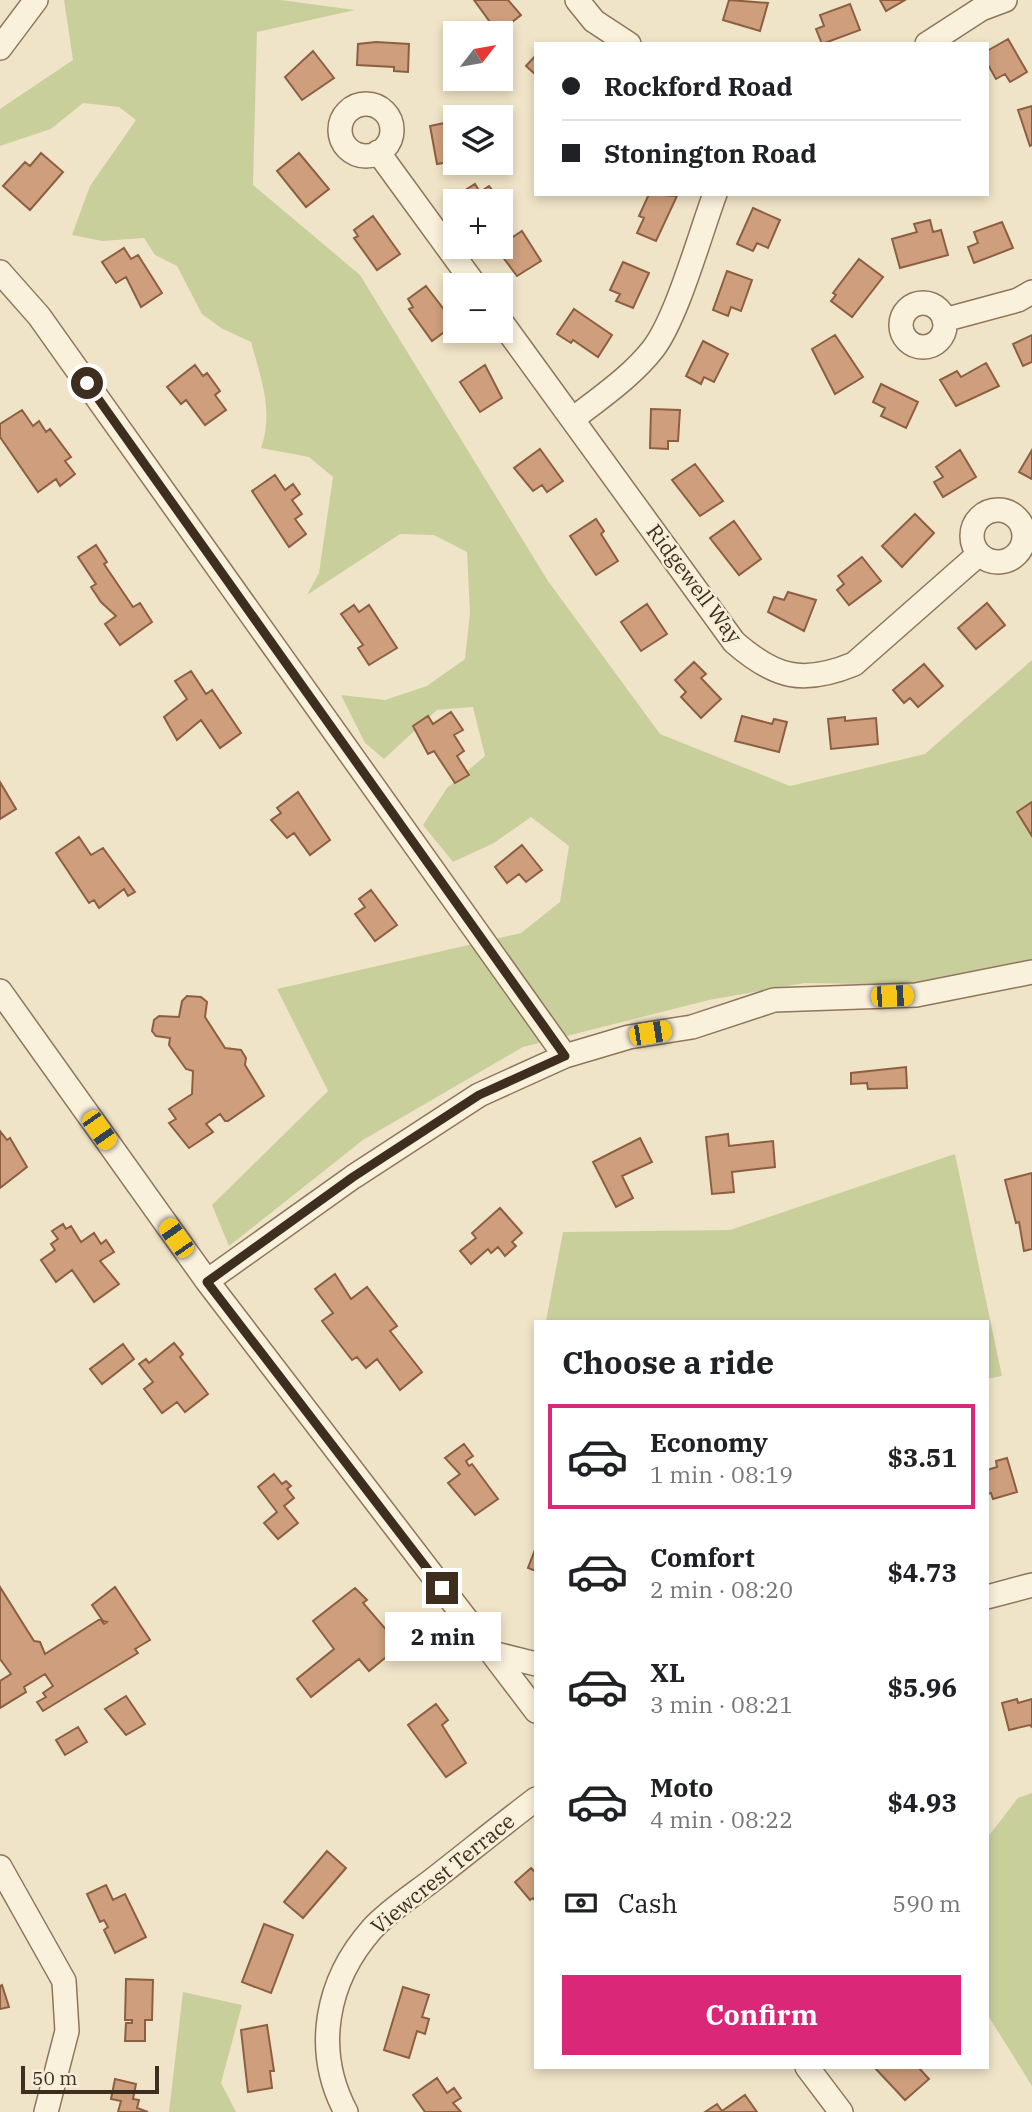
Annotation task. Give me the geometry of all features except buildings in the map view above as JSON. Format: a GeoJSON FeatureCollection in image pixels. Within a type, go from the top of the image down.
{"type":"FeatureCollection","features":[{"type":"Feature","properties":{"kind":"street"},"geometry":{"type":"LineString","coordinates":[[0,48],[36,0]]}},
{"type":"Feature","properties":{"kind":"street"},"geometry":{"type":"LineString","coordinates":[[577,0],[594,20],[626,42]]}},
{"type":"Feature","properties":{"kind":"street"},"geometry":{"type":"LineString","coordinates":[[930,42],[981,9],[1005,0]]}},
{"type":"Feature","properties":{"kind":"street"},"geometry":{"type":"LineString","coordinates":[[378,152],[466,273]]}},
{"type":"Feature","properties":{"kind":"street"},"geometry":{"type":"LineString","coordinates":[[573,419],[632,373],[656,346],[714,196]]}},
{"type":"Feature","properties":{"kind":"street"},"geometry":{"type":"LineString","coordinates":[[0,272],[39,316],[565,1056]]}},
{"type":"Feature","properties":{"kind":"street"},"geometry":{"type":"LineString","coordinates":[[944,320],[1018,300],[1032,292]]}},
{"type":"Feature","properties":{"kind":"street","name":"Ridgewell Way"},"geometry":{"type":"LineString","coordinates":[[513,338],[734,642],[760,665],[794,676],[831,673],[854,664],[979,554]]}},
{"type":"Feature","properties":{"kind":"street"},"geometry":{"type":"LineString","coordinates":[[207,1282],[353,1177],[479,1095],[565,1056],[629,1037],[692,1027],[774,1000],[916,995],[1032,972]]}},
{"type":"Feature","properties":{"kind":"street"},"geometry":{"type":"LineString","coordinates":[[0,992],[207,1282],[534,1708]]}},
{"type":"Feature","properties":{"kind":"street"},"geometry":{"type":"LineString","coordinates":[[989,1596],[1032,1585]]}},
{"type":"Feature","properties":{"kind":"street"},"geometry":{"type":"LineString","coordinates":[[492,1653],[534,1664]]}},
{"type":"Feature","properties":{"kind":"street","name":"Viewcrest Terrace"},"geometry":{"type":"LineString","coordinates":[[346,2112],[336,2093],[328,2064],[327,2015],[341,1973],[373,1928],[534,1800]]}},
{"type":"Feature","properties":{"kind":"street"},"geometry":{"type":"LineString","coordinates":[[0,1867],[59,1967],[65,1989],[67,2031],[46,2112]]}},
{"type":"Feature","properties":{"kind":"street"},"geometry":{"type":"LineString","coordinates":[[809,2069],[841,2112]]}},
{"type":"Feature","properties":{"kind":"green space"},"geometry":{"type":"Polygon","coordinates":[[[64,0],[281,0],[355,10],[257,32],[253,185],[360,275],[548,581],[660,734],[790,786],[925,754],[1032,660],[1032,959],[923,985],[805,983],[709,1000],[523,1047],[363,1140],[229,1246],[212,1205],[328,1091],[277,989],[521,933],[560,902],[569,846],[531,817],[494,843],[453,862],[423,825],[447,788],[485,756],[473,707],[437,710],[384,759],[365,743],[341,695],[385,700],[427,686],[465,659],[470,613],[467,552],[434,535],[400,534],[307,595],[319,573],[333,477],[309,457],[261,448],[266,421],[265,395],[251,342],[221,328],[202,314],[177,266],[155,255],[144,238],[102,241],[72,235],[90,186],[136,120],[119,107],[83,103],[51,129],[0,146],[0,109],[73,60],[64,0]]]}},
{"type":"Feature","properties":{"kind":"green space"},"geometry":{"type":"Polygon","coordinates":[[[955,1154],[1002,1376],[989,1379],[989,1320],[546,1320],[563,1232],[730,1230],[955,1154]]]}},
{"type":"Feature","properties":{"kind":"green space"},"geometry":{"type":"Polygon","coordinates":[[[1032,1793],[1032,2086],[989,2017],[989,1835],[1018,1798],[1032,1793]]]}},
{"type":"Feature","properties":{"kind":"green space"},"geometry":{"type":"Polygon","coordinates":[[[183,1992],[242,2005],[221,2083],[236,2112],[169,2112],[183,1992]]]}},
{"type":"Feature","properties":{"kind":"route"},"geometry":{"type":"LineString","coordinates":[[87,383],[565,1056],[479,1095],[353,1177],[207,1282],[442,1588]]}}]}
